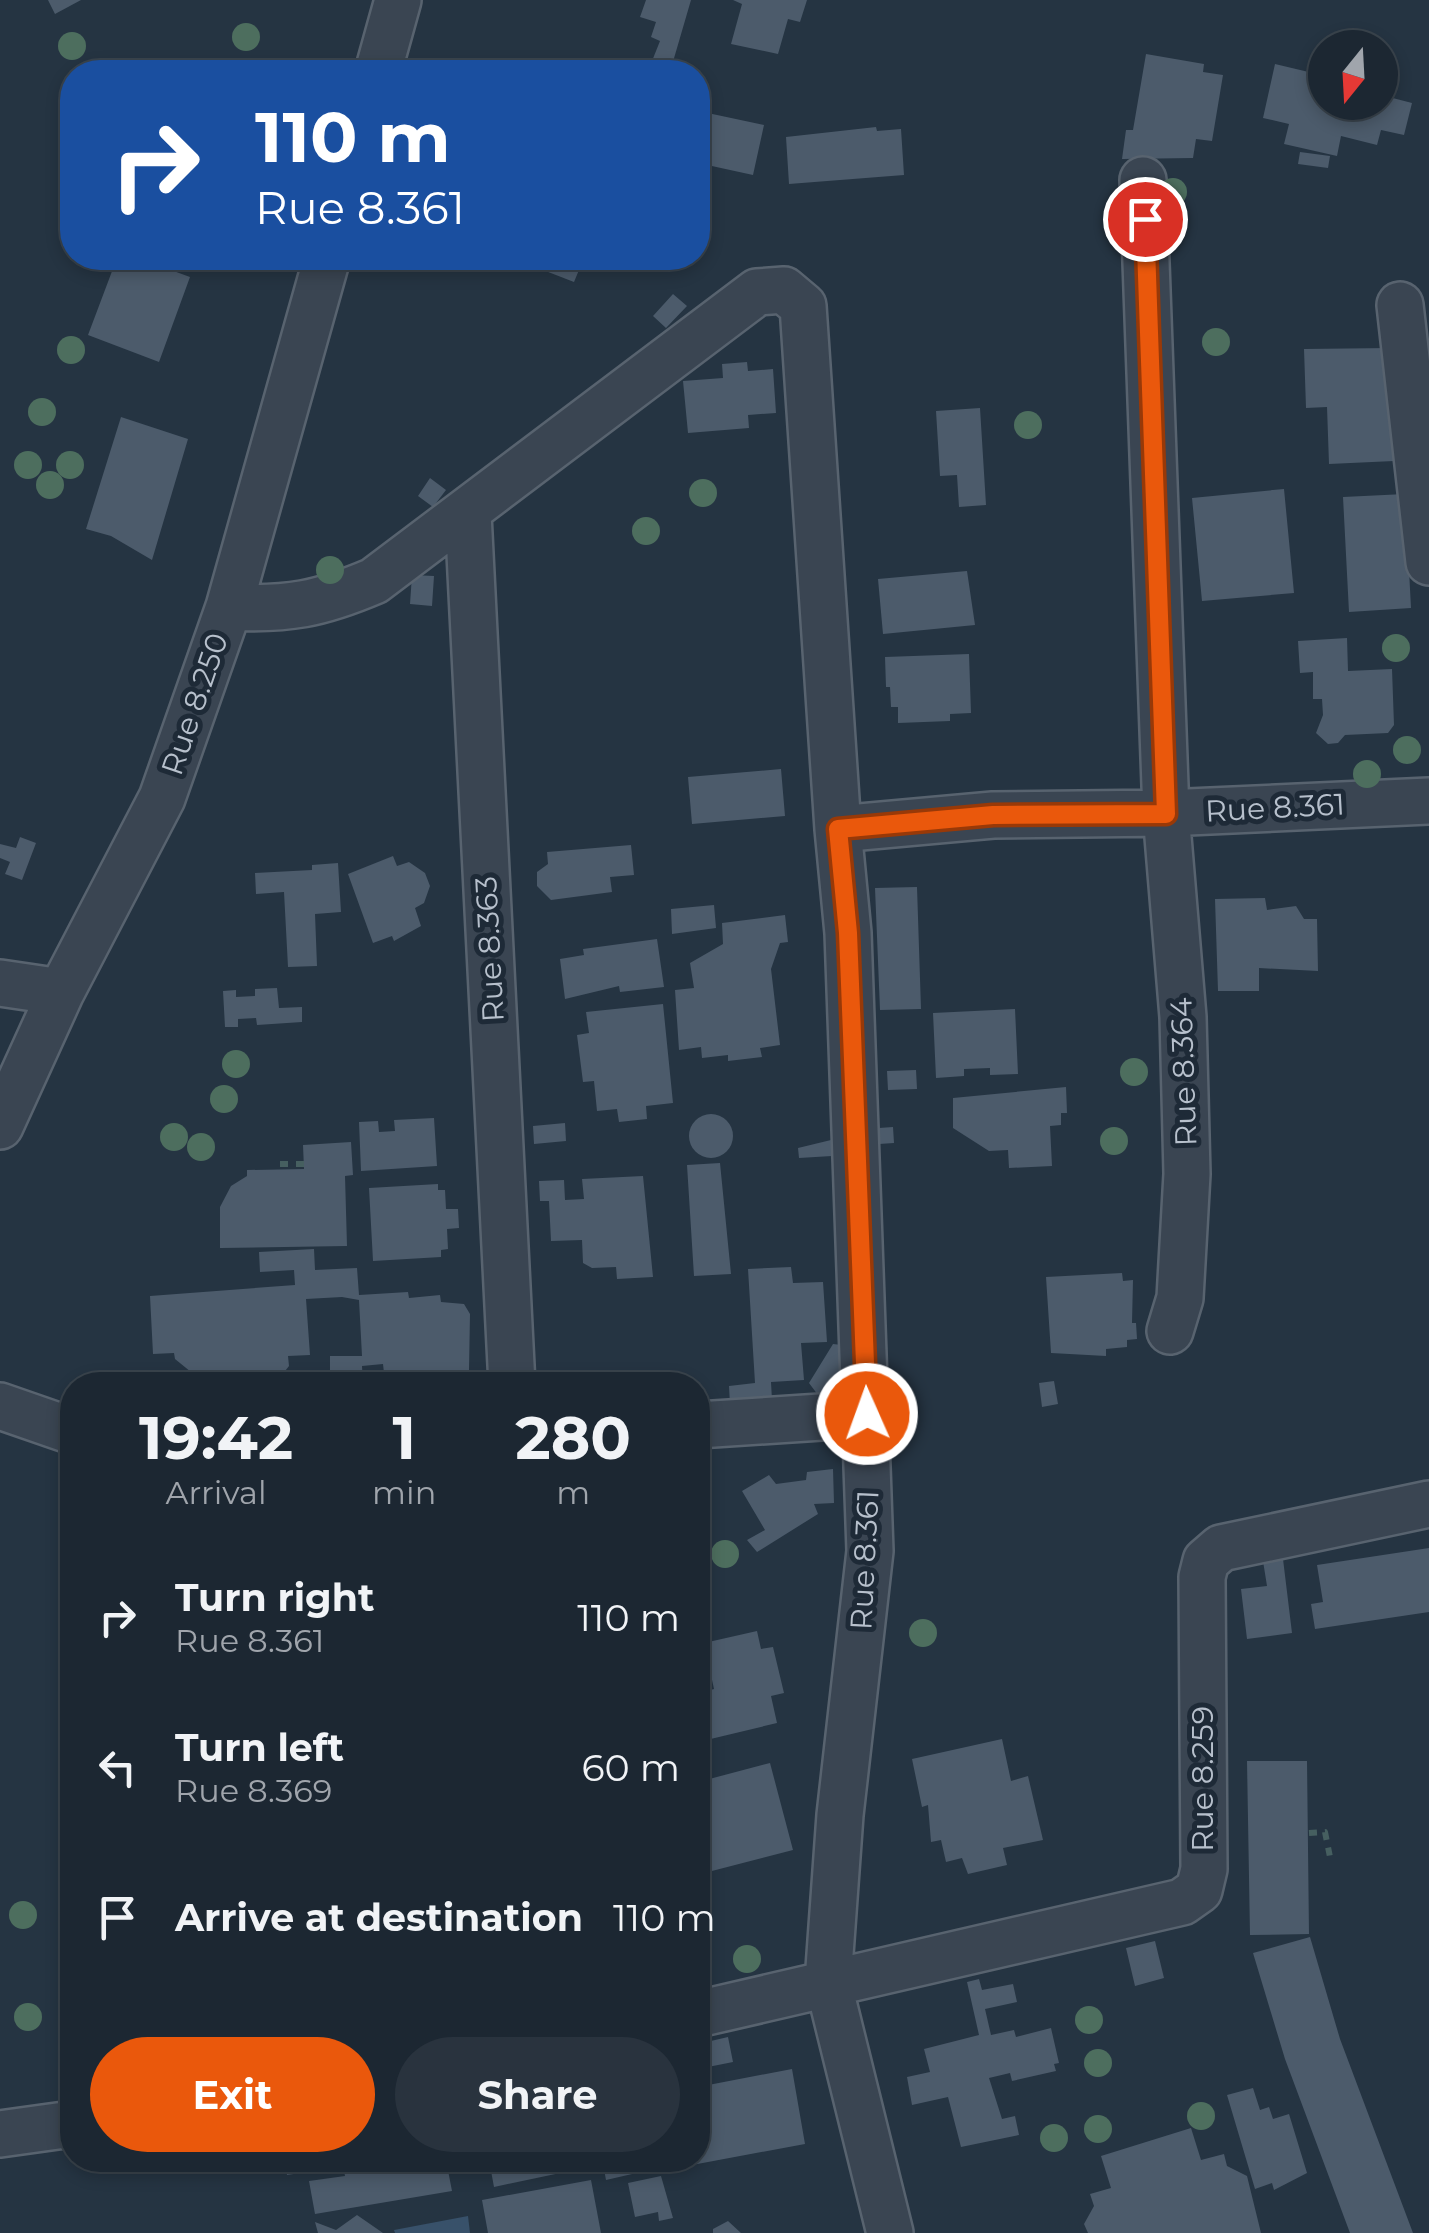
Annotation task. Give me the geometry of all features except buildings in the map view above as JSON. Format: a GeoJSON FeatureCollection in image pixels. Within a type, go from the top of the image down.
{"type":"FeatureCollection","features":[{"type":"Feature","properties":{"kind":"street"},"geometry":{"type":"LineString","coordinates":[[381,60],[398,0]]}},
{"type":"Feature","properties":{"kind":"street","name":"Rue 8.364"},"geometry":{"type":"LineString","coordinates":[[1143,180],[1166,814],[1184,1017],[1187,1174],[1180,1298],[1170,1330]]}},
{"type":"Feature","properties":{"kind":"street","name":"Rue 8.250"},"geometry":{"type":"LineString","coordinates":[[0,1126],[61,992],[162,798],[229,606],[324,270]]}},
{"type":"Feature","properties":{"kind":"street"},"geometry":{"type":"LineString","coordinates":[[229,606],[284,610],[327,601],[374,581],[468,514],[757,292],[784,290],[804,306],[838,829]]}},
{"type":"Feature","properties":{"kind":"street"},"geometry":{"type":"LineString","coordinates":[[1400,305],[1429,562]]}},
{"type":"Feature","properties":{"kind":"street","name":"Rue 8.363"},"geometry":{"type":"LineString","coordinates":[[468,514],[511,1372]]}},
{"type":"Feature","properties":{"kind":"street","name":"Rue 8.361"},"geometry":{"type":"LineString","coordinates":[[890,2233],[828,1982],[840,1815],[870,1551],[848,933],[838,829],[993,815],[1166,814],[1429,801]]}},
{"type":"Feature","properties":{"kind":"street"},"geometry":{"type":"LineString","coordinates":[[0,982],[61,992]]}},
{"type":"Feature","properties":{"kind":"street"},"geometry":{"type":"LineString","coordinates":[[0,1406],[60,1426]]}},
{"type":"Feature","properties":{"kind":"street"},"geometry":{"type":"LineString","coordinates":[[710,1423],[867,1414]]}},
{"type":"Feature","properties":{"kind":"street","name":"Rue 8.259"},"geometry":{"type":"LineString","coordinates":[[710,2011],[1182,1902],[1199,1890],[1204,1870],[1202,1577],[1206,1561],[1221,1548],[1429,1504]]}},
{"type":"Feature","properties":{"kind":"street"},"geometry":{"type":"LineString","coordinates":[[0,2134],[60,2126]]}},
{"type":"Feature","properties":{"kind":"path"},"geometry":{"type":"LineString","coordinates":[[280,1164],[304,1164]]}},
{"type":"Feature","properties":{"kind":"path"},"geometry":{"type":"LineString","coordinates":[[1309,1833],[1325,1832],[1330,1857]]}},
{"type":"Feature","properties":{"kind":"water"},"geometry":{"type":"Polygon","coordinates":[[[468,2216],[470,2233],[394,2230],[468,2216]]]}},
{"type":"Feature","properties":{"kind":"route"},"geometry":{"type":"LineString","coordinates":[[867,1414],[848,933],[838,829],[993,815],[1166,814],[1145,219]]}}]}
